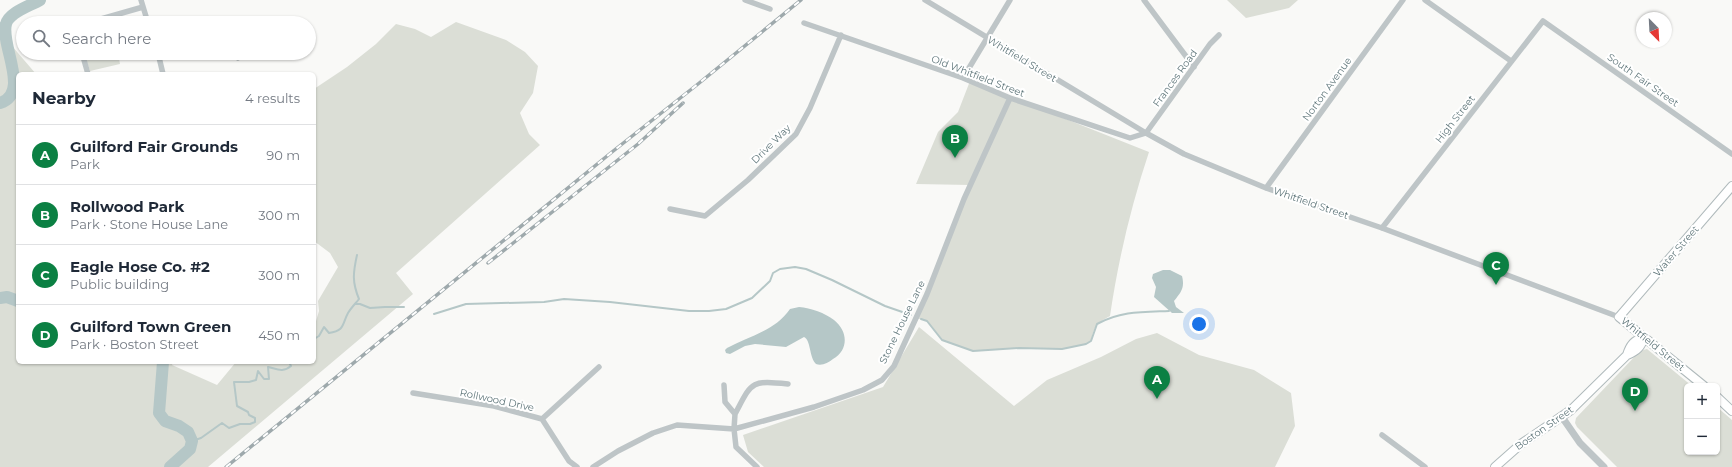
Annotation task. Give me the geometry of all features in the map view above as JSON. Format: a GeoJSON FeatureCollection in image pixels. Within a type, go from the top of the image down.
{"type":"FeatureCollection","features":[{"type":"Feature","properties":{"kind":"main road","name":"Water Street"},"geometry":{"type":"LineString","coordinates":[[1619,317],[1732,186]]}},
{"type":"Feature","properties":{"kind":"main road","name":"Whitfield Street"},"geometry":{"type":"LineString","coordinates":[[1619,317],[1700,383]]}},
{"type":"Feature","properties":{"kind":"main road","name":"Boston Street"},"geometry":{"type":"LineString","coordinates":[[1495,467],[1521,444],[1562,417],[1587,395],[1627,355],[1629,347],[1636,339],[1644,337]]}},
{"type":"Feature","properties":{"kind":"main road"},"geometry":{"type":"LineString","coordinates":[[1720,400],[1732,411]]}},
{"type":"Feature","properties":{"kind":"street"},"geometry":{"type":"LineString","coordinates":[[141,0],[146,16]]}},
{"type":"Feature","properties":{"kind":"street"},"geometry":{"type":"LineString","coordinates":[[745,0],[770,9]]}},
{"type":"Feature","properties":{"kind":"street","name":"Whitfield Street"},"geometry":{"type":"LineString","coordinates":[[925,0],[1146,133],[1184,154],[1266,188],[1382,228],[1619,317]]}},
{"type":"Feature","properties":{"kind":"street"},"geometry":{"type":"LineString","coordinates":[[964,78],[1010,0]]}},
{"type":"Feature","properties":{"kind":"street"},"geometry":{"type":"LineString","coordinates":[[1144,0],[1194,67]]}},
{"type":"Feature","properties":{"kind":"street","name":"Norton Avenue"},"geometry":{"type":"LineString","coordinates":[[1266,188],[1403,0]]}},
{"type":"Feature","properties":{"kind":"street"},"geometry":{"type":"LineString","coordinates":[[1425,0],[1511,61]]}},
{"type":"Feature","properties":{"kind":"street"},"geometry":{"type":"LineString","coordinates":[[112,16],[143,7]]}},
{"type":"Feature","properties":{"kind":"street","name":"High Street"},"geometry":{"type":"LineString","coordinates":[[1382,228],[1543,21]]}},
{"type":"Feature","properties":{"kind":"street","name":"South Fair Street"},"geometry":{"type":"LineString","coordinates":[[1543,21],[1732,154]]}},
{"type":"Feature","properties":{"kind":"street","name":"Old Whitfield Street"},"geometry":{"type":"LineString","coordinates":[[804,23],[964,78],[1010,98],[1122,137],[1130,138],[1146,133]]}},
{"type":"Feature","properties":{"kind":"street","name":"Frances Road"},"geometry":{"type":"LineString","coordinates":[[1146,133],[1210,44],[1219,35]]}},
{"type":"Feature","properties":{"kind":"street","name":"Drive Way"},"geometry":{"type":"LineString","coordinates":[[670,209],[705,216],[748,180],[789,142],[796,134],[810,108],[841,36]]}},
{"type":"Feature","properties":{"kind":"street"},"geometry":{"type":"LineString","coordinates":[[84,60],[87,72]]}},
{"type":"Feature","properties":{"kind":"street"},"geometry":{"type":"LineString","coordinates":[[160,60],[163,72]]}},
{"type":"Feature","properties":{"kind":"street","name":"Stone House Lane"},"geometry":{"type":"LineString","coordinates":[[593,467],[618,451],[653,432],[677,425],[734,429],[814,407],[863,390],[882,380],[894,366],[928,294],[964,199],[1010,98]]}},
{"type":"Feature","properties":{"kind":"street"},"geometry":{"type":"LineString","coordinates":[[542,419],[599,367]]}},
{"type":"Feature","properties":{"kind":"street"},"geometry":{"type":"LineString","coordinates":[[757,467],[736,446],[734,429],[735,414],[747,393],[757,383],[767,382],[788,384]]}},
{"type":"Feature","properties":{"kind":"street"},"geometry":{"type":"LineString","coordinates":[[724,385],[725,402],[735,414]]}},
{"type":"Feature","properties":{"kind":"street","name":"Rollwood Drive"},"geometry":{"type":"LineString","coordinates":[[413,393],[494,406],[542,419],[569,460],[577,467]]}},
{"type":"Feature","properties":{"kind":"street"},"geometry":{"type":"LineString","coordinates":[[1562,417],[1580,442],[1604,467]]}},
{"type":"Feature","properties":{"kind":"street"},"geometry":{"type":"LineString","coordinates":[[1382,435],[1425,467]]}},
{"type":"Feature","properties":{"kind":"shaded area"},"geometry":{"type":"Polygon","coordinates":[[[1227,0],[1298,0],[1289,8],[1246,18],[1227,0]]]}},
{"type":"Feature","properties":{"kind":"shaded area"},"geometry":{"type":"Polygon","coordinates":[[[456,22],[506,40],[525,52],[538,66],[533,93],[520,113],[529,134],[540,145],[396,273],[413,294],[208,467],[0,467],[0,32],[16,51],[16,60],[24,60],[34,72],[16,72],[16,364],[172,364],[217,385],[234,364],[316,364],[316,321],[319,311],[318,301],[338,267],[330,253],[316,242],[316,88],[347,67],[376,44],[396,24],[415,29],[431,37],[456,22]]]}},
{"type":"Feature","properties":{"kind":"shaded area"},"geometry":{"type":"Polygon","coordinates":[[[86,60],[119,60],[120,64],[90,71],[86,60]]]}},
{"type":"Feature","properties":{"kind":"shaded area"},"geometry":{"type":"Polygon","coordinates":[[[970,81],[1149,152],[1136,193],[1126,234],[1110,316],[1097,326],[1093,332],[1091,341],[1086,344],[1062,349],[1019,348],[973,351],[942,340],[927,321],[916,318],[970,185],[916,184],[938,132],[958,112],[970,81]]]}},
{"type":"Feature","properties":{"kind":"shaded area"},"geometry":{"type":"Polygon","coordinates":[[[1163,270],[1170,270],[1182,276],[1182,290],[1174,301],[1176,307],[1184,313],[1172,313],[1154,297],[1156,287],[1152,278],[1153,274],[1163,270]]]}},
{"type":"Feature","properties":{"kind":"shaded area"},"geometry":{"type":"Polygon","coordinates":[[[799,307],[826,315],[839,324],[842,329],[845,340],[844,346],[842,351],[829,362],[818,365],[816,364],[812,357],[808,342],[804,337],[786,347],[755,344],[745,346],[730,354],[726,353],[725,350],[727,348],[769,328],[777,323],[790,309],[799,307]]]}},
{"type":"Feature","properties":{"kind":"shaded area"},"geometry":{"type":"Polygon","coordinates":[[[919,327],[1014,406],[1047,380],[1101,357],[1136,339],[1157,333],[1199,355],[1254,370],[1291,393],[1295,426],[1275,467],[764,467],[748,452],[743,435],[883,387],[919,327]]]}},
{"type":"Feature","properties":{"kind":"shaded area"},"geometry":{"type":"Polygon","coordinates":[[[1647,349],[1688,383],[1684,383],[1684,455],[1720,455],[1720,410],[1732,420],[1732,467],[1617,467],[1577,427],[1575,423],[1576,418],[1640,351],[1647,349]]]}},
{"type":"Feature","properties":{"kind":"waterway"},"geometry":{"type":"LineString","coordinates":[[0,103],[9,98],[13,89],[14,79],[5,33],[6,24],[15,13],[40,0]]}},
{"type":"Feature","properties":{"kind":"waterway"},"geometry":{"type":"LineString","coordinates":[[316,338],[319,336],[324,327],[329,333],[338,331],[344,324],[348,313],[359,299],[355,287],[354,277],[357,255]]}},
{"type":"Feature","properties":{"kind":"waterway"},"geometry":{"type":"LineString","coordinates":[[434,314],[466,304],[544,302],[564,299],[610,302],[689,311],[726,309],[752,298],[770,281],[773,273],[780,269],[795,267],[806,269],[885,306],[911,315]]}},
{"type":"Feature","properties":{"kind":"waterway"},"geometry":{"type":"LineString","coordinates":[[0,298],[7,297],[16,300]]}},
{"type":"Feature","properties":{"kind":"waterway"},"geometry":{"type":"LineString","coordinates":[[355,304],[360,304],[370,308],[404,307]]}},
{"type":"Feature","properties":{"kind":"waterway"},"geometry":{"type":"LineString","coordinates":[[921,319],[927,321],[942,340],[973,351],[1019,348],[1062,349],[1086,344],[1091,341],[1097,324],[1106,320],[1123,314],[1169,311]]}},
{"type":"Feature","properties":{"kind":"waterway"},"geometry":{"type":"LineString","coordinates":[[163,364],[159,413],[165,421],[179,426],[188,432],[192,441],[190,449],[170,467]]}},
{"type":"Feature","properties":{"kind":"waterway"},"geometry":{"type":"LineString","coordinates":[[192,441],[201,438],[222,423],[229,428],[240,424],[250,424],[255,422],[255,418],[237,406],[234,382],[249,382],[256,380],[258,371],[264,379],[269,379],[268,367],[280,370],[288,368],[291,366],[290,364]]}},
{"type":"Feature","properties":{"kind":"railway"},"geometry":{"type":"LineString","coordinates":[[226,467],[801,0]]}},
{"type":"Feature","properties":{"kind":"railway"},"geometry":{"type":"LineString","coordinates":[[488,263],[638,144],[683,103]]}},
{"type":"Feature","properties":{"kind":"place","name":"Rollwood Park"},"geometry":{"type":"Point","coordinates":[955,158]}},
{"type":"Feature","properties":{"kind":"place","name":"Eagle Hose Co. #2"},"geometry":{"type":"Point","coordinates":[1496,285]}},
{"type":"Feature","properties":{"kind":"place","name":"Guilford Fair Grounds"},"geometry":{"type":"Point","coordinates":[1157,399]}},
{"type":"Feature","properties":{"kind":"place","name":"Guilford Town Green"},"geometry":{"type":"Point","coordinates":[1635,411]}}]}
